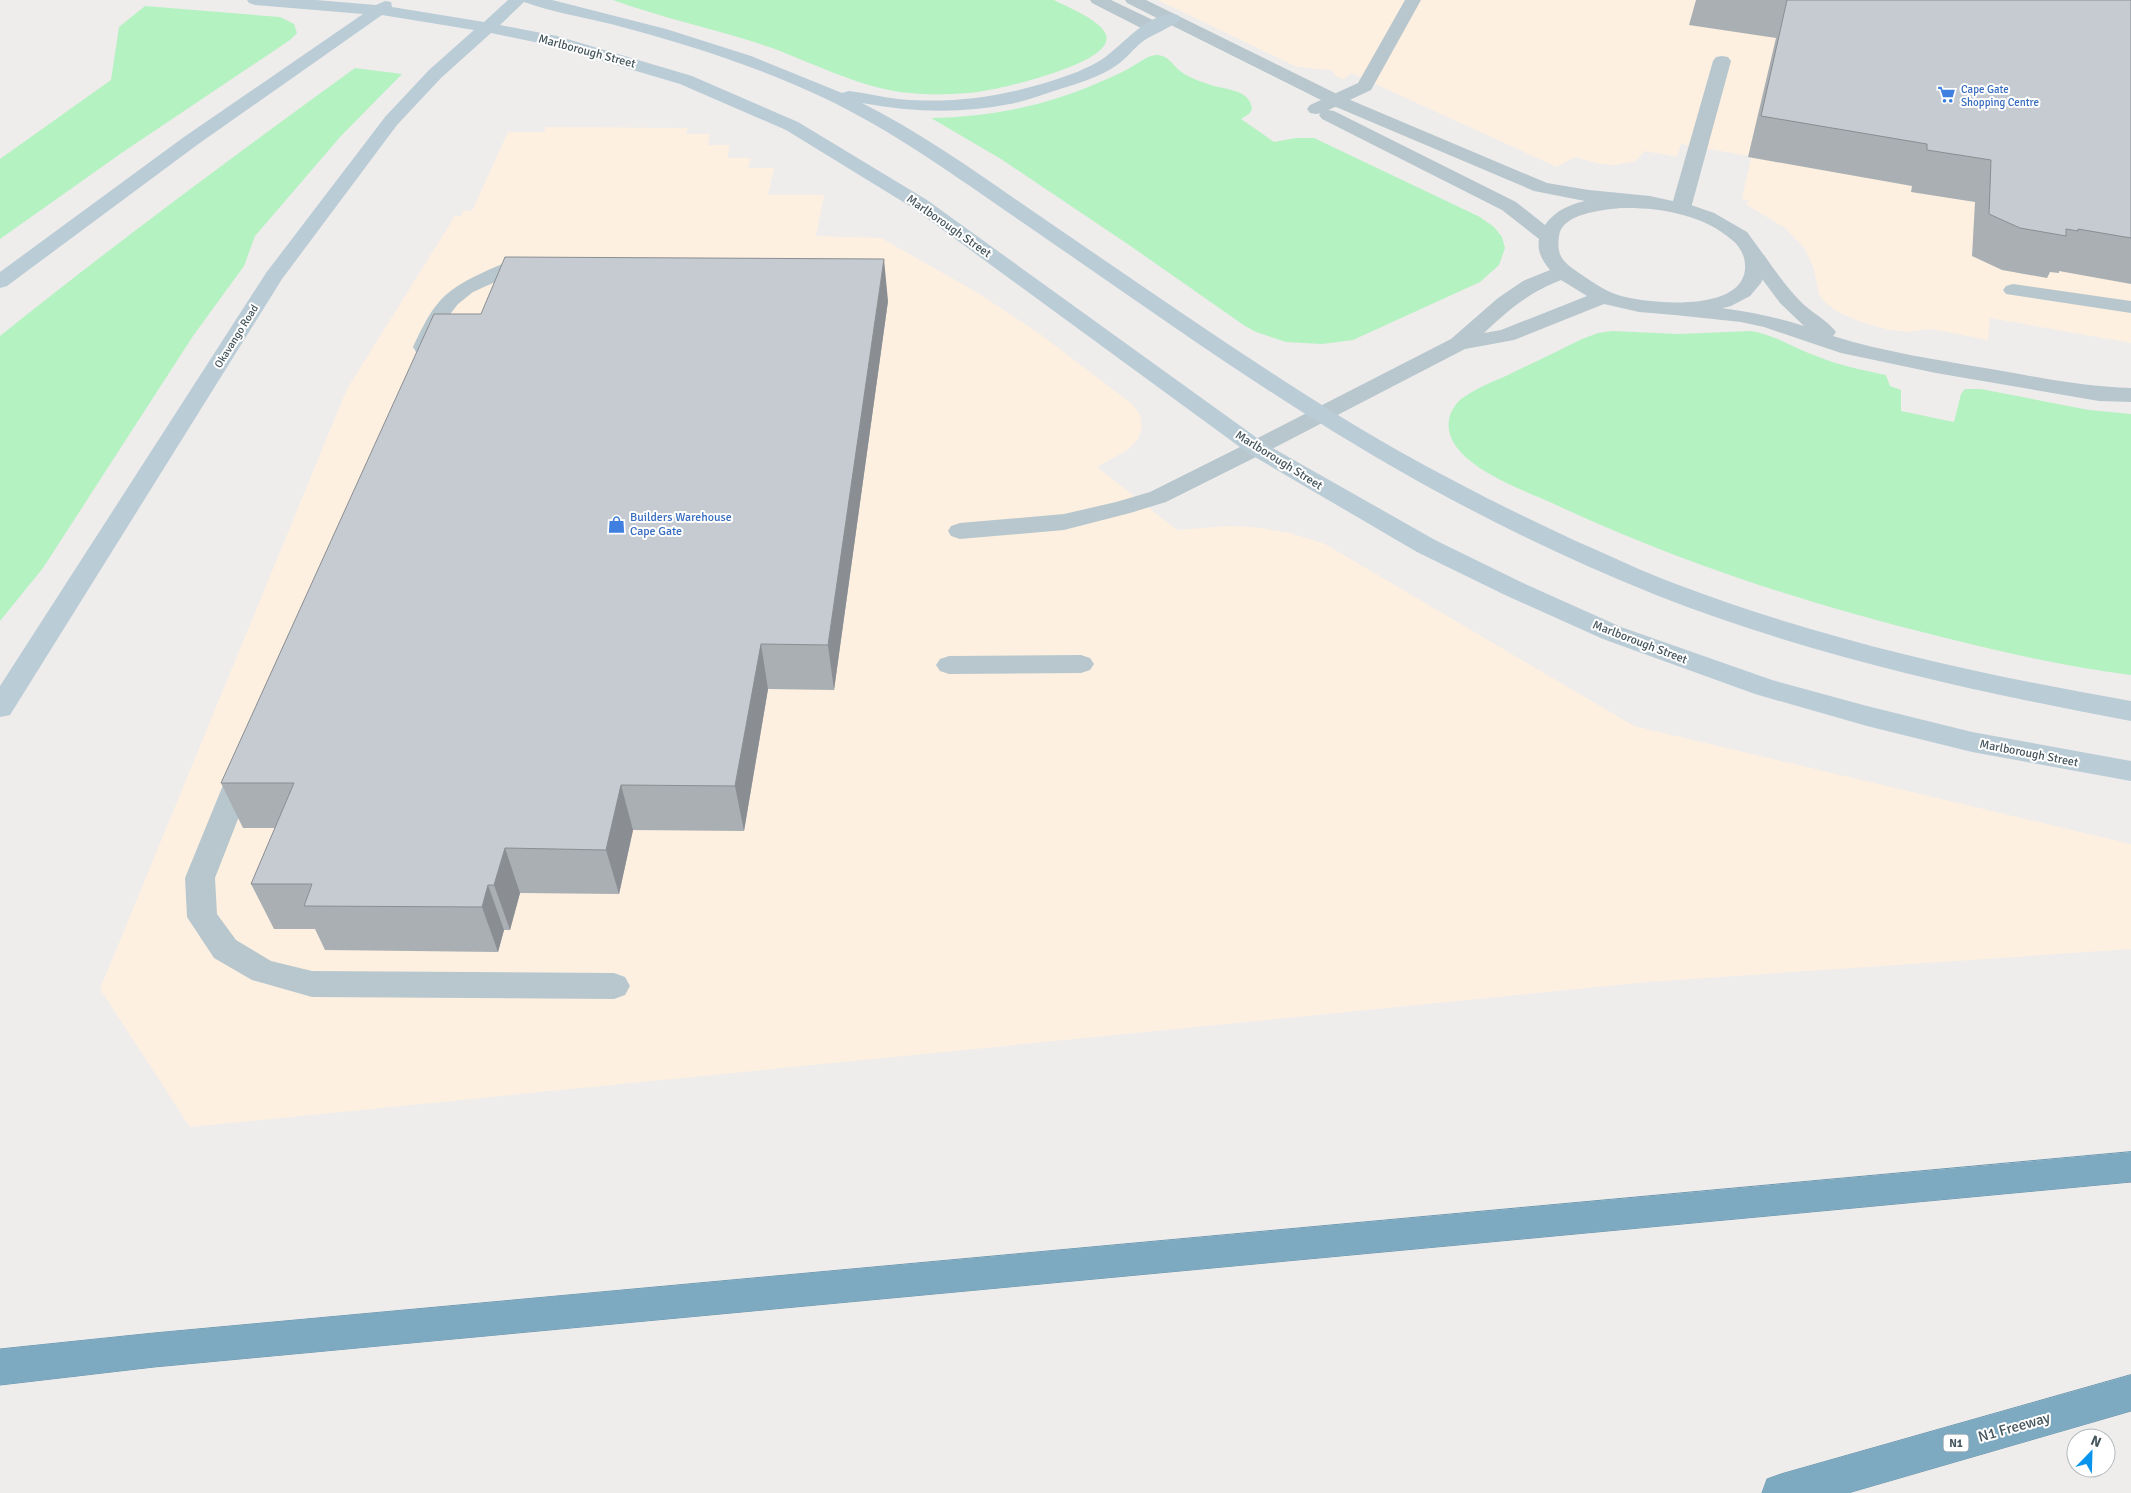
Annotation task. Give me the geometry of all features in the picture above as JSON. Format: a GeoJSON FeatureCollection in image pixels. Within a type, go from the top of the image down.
{"type":"FeatureCollection","features":[{"type":"Feature","properties":{"kind":"highway"},"geometry":{"type":"LineString","coordinates":[[0,1367],[164,1349],[2131,1167]]}},
{"type":"Feature","properties":{"kind":"highway","name":"N1 Freeway"},"geometry":{"type":"LineString","coordinates":[[1781,1493],[2131,1394]]}},
{"type":"Feature","properties":{"kind":"street","name":"Marlborough Street"},"geometry":{"type":"LineString","coordinates":[[255,0],[387,5],[551,40],[686,80],[792,126],[920,204],[1256,448],[1426,546],[1514,589],[1612,633],[1764,687],[1867,716],[1972,742],[2131,771]]}},
{"type":"Feature","properties":{"kind":"street","name":"Okavango Road"},"geometry":{"type":"LineString","coordinates":[[0,708],[273,277],[391,121],[435,74],[518,0]]}},
{"type":"Feature","properties":{"kind":"street"},"geometry":{"type":"LineString","coordinates":[[531,0],[588,13],[751,63],[821,90],[866,112],[914,141],[1229,355],[1321,414],[1419,473],[1540,534],[1664,588],[1778,628],[1907,665],[2037,695],[2131,711]]}},
{"type":"Feature","properties":{"kind":"street"},"geometry":{"type":"LineString","coordinates":[[1098,0],[1509,206],[1547,236]]}},
{"type":"Feature","properties":{"kind":"street"},"geometry":{"type":"LineString","coordinates":[[1133,0],[1335,100],[1542,187],[1567,194],[1650,202],[1708,216],[1731,229],[1747,243],[1756,259],[1794,308],[1814,325],[1849,348]]}},
{"type":"Feature","properties":{"kind":"street"},"geometry":{"type":"LineString","coordinates":[[1316,109],[1365,86],[1413,0]]}},
{"type":"Feature","properties":{"kind":"street"},"geometry":{"type":"LineString","coordinates":[[0,282],[93,211],[264,89],[387,5]]}},
{"type":"Feature","properties":{"kind":"street"},"geometry":{"type":"LineString","coordinates":[[821,90],[898,104],[929,106],[977,104],[1010,99],[1085,75],[1110,62],[1136,38],[1152,27],[1172,19]]}},
{"type":"Feature","properties":{"kind":"street"},"geometry":{"type":"LineString","coordinates":[[1681,208],[1722,61]]}},
{"type":"Feature","properties":{"kind":"street"},"geometry":{"type":"LineString","coordinates":[[1650,202],[1614,201],[1582,207],[1559,219],[1547,236],[1548,254],[1562,272],[1604,297],[1644,306],[1741,316],[1769,322],[1849,348],[1936,366],[2099,394],[2131,395]]}},
{"type":"Feature","properties":{"kind":"street"},"geometry":{"type":"LineString","coordinates":[[1675,309],[1704,306],[1730,300],[1747,288],[1756,274],[1756,259]]}},
{"type":"Feature","properties":{"kind":"street"},"geometry":{"type":"LineString","coordinates":[[413,370],[438,316],[451,300],[466,288],[514,266],[553,266]]}},
{"type":"Feature","properties":{"kind":"street"},"geometry":{"type":"LineString","coordinates":[[960,531],[1064,522],[1158,497],[1458,344],[1505,302],[1530,285],[1562,272]]}},
{"type":"Feature","properties":{"kind":"street"},"geometry":{"type":"LineString","coordinates":[[2013,290],[2131,307]]}},
{"type":"Feature","properties":{"kind":"street"},"geometry":{"type":"LineString","coordinates":[[1458,344],[1506,335],[1604,297]]}},
{"type":"Feature","properties":{"kind":"street"},"geometry":{"type":"LineString","coordinates":[[949,665],[1081,664]]}},
{"type":"Feature","properties":{"kind":"street"},"geometry":{"type":"LineString","coordinates":[[251,750],[200,878],[202,917],[225,949],[263,971],[312,984],[614,986]]}},
{"type":"Feature","properties":{"kind":"shaded area"},"geometry":{"type":"Polygon","coordinates":[[[1158,0],[2131,0],[2131,343],[1990,318],[1988,340],[1931,329],[1907,332],[1890,330],[1861,322],[1836,311],[1826,303],[1819,295],[1814,269],[1805,249],[1785,228],[1747,205],[1749,200],[1742,199],[1751,158],[1749,156],[1681,144],[1677,157],[1645,151],[1635,161],[1615,165],[1601,164],[1575,157],[1557,167],[1351,73],[1344,79],[1337,77],[1331,70],[1297,67],[1158,0]]]}},
{"type":"Feature","properties":{"kind":"shaded area"},"geometry":{"type":"Polygon","coordinates":[[[546,127],[688,128],[686,134],[710,134],[708,145],[730,145],[727,158],[751,158],[748,168],[774,168],[768,195],[824,195],[816,236],[881,238],[978,293],[1040,334],[1132,404],[1140,415],[1142,427],[1138,439],[1129,449],[1097,467],[1177,530],[1228,526],[1253,527],[1290,533],[1325,544],[1634,726],[2131,844],[2131,949],[1648,982],[190,1127],[100,989],[347,389],[455,216],[461,216],[463,211],[472,211],[508,132],[544,132],[546,127]]]}},
{"type":"Feature","properties":{"kind":"green space"},"geometry":{"type":"Polygon","coordinates":[[[613,0],[1054,0],[1091,19],[1103,29],[1106,35],[1104,46],[1092,56],[1073,66],[1024,82],[968,93],[917,94],[883,89],[835,73],[772,48],[613,0]]]}},
{"type":"Feature","properties":{"kind":"green space"},"geometry":{"type":"Polygon","coordinates":[[[145,6],[280,17],[294,24],[297,33],[290,40],[123,152],[0,239],[0,159],[111,80],[119,27],[145,6]]]}},
{"type":"Feature","properties":{"kind":"green space"},"geometry":{"type":"Polygon","coordinates":[[[1155,55],[1166,58],[1186,75],[1214,86],[1241,93],[1250,102],[1252,109],[1249,114],[1241,119],[1274,142],[1296,138],[1314,138],[1480,217],[1494,227],[1502,237],[1505,248],[1499,265],[1480,282],[1353,340],[1322,344],[1286,342],[1256,332],[1245,326],[1001,159],[931,118],[975,115],[1038,104],[1100,82],[1155,55]]]}},
{"type":"Feature","properties":{"kind":"green space"},"geometry":{"type":"Polygon","coordinates":[[[355,68],[402,74],[341,136],[255,236],[244,266],[193,336],[43,568],[0,621],[0,336],[176,200],[355,68]]]}},
{"type":"Feature","properties":{"kind":"green space"},"geometry":{"type":"Polygon","coordinates":[[[1612,331],[1679,334],[1751,331],[1760,333],[1827,360],[1852,368],[1886,375],[1890,386],[1901,390],[1901,411],[1954,422],[1961,394],[1965,389],[1981,389],[2089,410],[2131,414],[2131,675],[2055,663],[1882,622],[1738,578],[1644,543],[1504,482],[1470,461],[1458,449],[1450,435],[1449,420],[1450,414],[1460,400],[1483,386],[1582,339],[1598,333],[1612,331]]]}},
{"type":"Feature","properties":{"kind":"building","name":"Cape Gate Shopping Centre"},"geometry":{"type":"Polygon","coordinates":[[[1787,0],[2131,0],[2131,238],[2078,229],[2078,231],[2066,229],[2066,236],[2020,228],[1989,214],[1991,160],[1927,150],[1927,144],[1761,116],[1787,0]]]}},
{"type":"Feature","properties":{"kind":"building","name":"Builders Warehouse Cape Gate"},"geometry":{"type":"Polygon","coordinates":[[[505,257],[884,259],[828,645],[761,644],[735,786],[621,785],[606,850],[505,848],[494,885],[488,885],[482,907],[304,906],[312,884],[251,884],[294,783],[221,783],[434,314],[481,314],[505,257]]]}},
{"type":"Feature","properties":{"kind":"place","name":"Cape Gate Shopping Centre"},"geometry":{"type":"Point","coordinates":[1947,95]}},
{"type":"Feature","properties":{"kind":"place","name":"Builders Warehouse Cape Gate"},"geometry":{"type":"Point","coordinates":[616,524]}}]}
